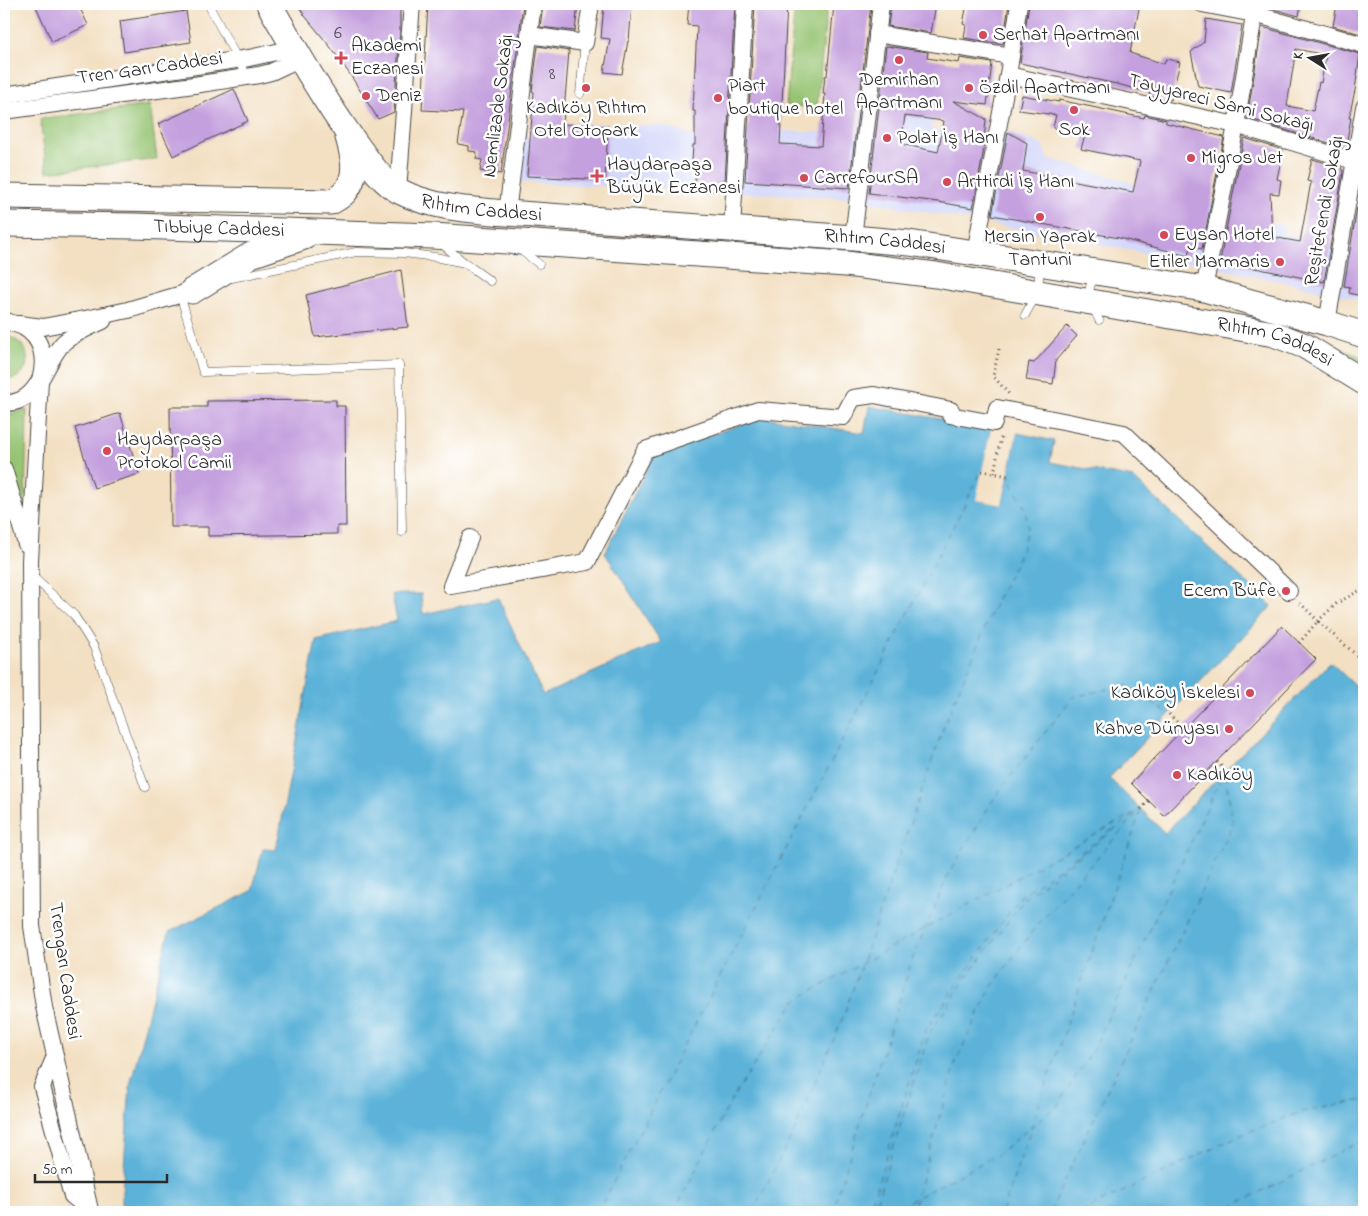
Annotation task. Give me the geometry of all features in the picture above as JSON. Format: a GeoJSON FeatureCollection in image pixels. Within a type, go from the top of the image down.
{"type":"FeatureCollection","features":[{"type":"Feature","properties":{"kind":"main road"},"geometry":{"type":"LineString","coordinates":[[4,196],[332,202],[345,193],[353,178],[354,159],[346,131],[298,54],[270,4]]}},
{"type":"Feature","properties":{"kind":"main road","name":"Rıhtım Caddesi"},"geometry":{"type":"LineString","coordinates":[[346,131],[385,181],[398,190],[424,202],[507,214],[909,243],[1204,289],[1364,335]]}},
{"type":"Feature","properties":{"kind":"main road","name":"Tıbbiye Caddesi"},"geometry":{"type":"LineString","coordinates":[[4,224],[134,226],[433,236]]}},
{"type":"Feature","properties":{"kind":"main road"},"geometry":{"type":"LineString","coordinates":[[186,293],[251,255],[318,232]]}},
{"type":"Feature","properties":{"kind":"main road","name":"Rıhtım Caddesi"},"geometry":{"type":"LineString","coordinates":[[433,236],[846,264],[936,275],[1037,292],[1095,310],[1274,334],[1305,346],[1364,382]]}},
{"type":"Feature","properties":{"kind":"street"},"geometry":{"type":"LineString","coordinates":[[398,190],[412,4]]}},
{"type":"Feature","properties":{"kind":"street","name":"Nemlizade Sokağı"},"geometry":{"type":"LineString","coordinates":[[507,214],[533,4]]}},
{"type":"Feature","properties":{"kind":"street"},"geometry":{"type":"LineString","coordinates":[[529,35],[585,43],[591,4]]}},
{"type":"Feature","properties":{"kind":"street"},"geometry":{"type":"LineString","coordinates":[[732,229],[745,4]]}},
{"type":"Feature","properties":{"kind":"street"},"geometry":{"type":"LineString","coordinates":[[853,238],[880,4]]}},
{"type":"Feature","properties":{"kind":"street"},"geometry":{"type":"LineString","coordinates":[[975,253],[1008,75],[1018,4]]}},
{"type":"Feature","properties":{"kind":"street"},"geometry":{"type":"LineString","coordinates":[[1202,4],[1255,9],[1364,45]]}},
{"type":"Feature","properties":{"kind":"street"},"geometry":{"type":"LineString","coordinates":[[1204,289],[1236,125],[1255,9]]}},
{"type":"Feature","properties":{"kind":"street"},"geometry":{"type":"LineString","coordinates":[[877,34],[1011,56]]}},
{"type":"Feature","properties":{"kind":"street"},"geometry":{"type":"LineString","coordinates":[[4,95],[238,60],[281,51],[298,54]]}},
{"type":"Feature","properties":{"kind":"street","name":"Tren Garı Caddesi"},"geometry":{"type":"LineString","coordinates":[[4,111],[247,77],[271,72],[288,64],[298,54]]}},
{"type":"Feature","properties":{"kind":"street","name":"Tayyareci Sami Sokağı"},"geometry":{"type":"LineString","coordinates":[[1008,75],[1236,125],[1360,162]]}},
{"type":"Feature","properties":{"kind":"street","name":"Reşitefendi Sokağı"},"geometry":{"type":"LineString","coordinates":[[1327,323],[1360,162],[1364,107]]}},
{"type":"Feature","properties":{"kind":"street"},"geometry":{"type":"LineString","coordinates":[[6,322],[43,327],[128,310],[186,293]]}},
{"type":"Feature","properties":{"kind":"street"},"geometry":{"type":"LineString","coordinates":[[4,403],[9,404],[22,399],[33,391],[63,343],[89,327],[128,310]]}},
{"type":"Feature","properties":{"kind":"street"},"geometry":{"type":"LineString","coordinates":[[6,322],[23,327],[32,335],[40,345],[43,356],[44,368],[40,380],[30,567]]}},
{"type":"Feature","properties":{"kind":"street"},"geometry":{"type":"LineString","coordinates":[[470,538],[451,586],[587,562],[646,450],[758,410],[843,417],[853,398],[874,395],[951,410],[950,415],[994,423],[996,408],[1124,433],[1289,591]]}},
{"type":"Feature","properties":{"kind":"street"},"geometry":{"type":"LineString","coordinates":[[4,470],[22,526],[30,567]]}},
{"type":"Feature","properties":{"kind":"street","name":"Trengarı Caddesi"},"geometry":{"type":"LineString","coordinates":[[30,567],[32,926],[44,1007],[90,1211]]}},
{"type":"Feature","properties":{"kind":"lane"},"geometry":{"type":"LineString","coordinates":[[208,4],[247,77]]}},
{"type":"Feature","properties":{"kind":"lane"},"geometry":{"type":"LineString","coordinates":[[580,94],[585,43]]}},
{"type":"Feature","properties":{"kind":"lane"},"geometry":{"type":"LineString","coordinates":[[433,236],[490,281]]}},
{"type":"Feature","properties":{"kind":"lane"},"geometry":{"type":"LineString","coordinates":[[507,241],[539,264]]}},
{"type":"Feature","properties":{"kind":"lane"},"geometry":{"type":"LineString","coordinates":[[402,532],[399,365],[203,372],[186,293],[240,276],[356,252],[404,253],[465,263]]}},
{"type":"Feature","properties":{"kind":"lane"},"geometry":{"type":"LineString","coordinates":[[1025,315],[1037,292],[1040,276],[1037,263]]}},
{"type":"Feature","properties":{"kind":"lane"},"geometry":{"type":"LineString","coordinates":[[1095,310],[1089,292],[1090,282],[1099,273]]}},
{"type":"Feature","properties":{"kind":"lane"},"geometry":{"type":"LineString","coordinates":[[30,567],[74,614],[94,647],[145,787]]}},
{"type":"Feature","properties":{"kind":"path"},"geometry":{"type":"LineString","coordinates":[[982,471],[1008,476]]}},
{"type":"Feature","properties":{"kind":"path"},"geometry":{"type":"LineString","coordinates":[[1299,643],[1337,603],[1364,588]]}},
{"type":"Feature","properties":{"kind":"path"},"geometry":{"type":"LineString","coordinates":[[1289,591],[1318,621],[1364,662]]}},
{"type":"Feature","properties":{"kind":"path"},"geometry":{"type":"LineString","coordinates":[[1169,714],[1184,728]]}},
{"type":"Feature","properties":{"kind":"path"},"geometry":{"type":"LineString","coordinates":[[1217,762],[1225,770]]}},
{"type":"Feature","properties":{"kind":"path"},"geometry":{"type":"LineString","coordinates":[[1141,809],[1149,801]]}},
{"type":"Feature","properties":{"kind":"shaded area"},"geometry":{"type":"Polygon","coordinates":[[[863,90],[936,100],[932,129],[988,140],[994,126],[1043,145],[1047,158],[1127,181],[1134,185],[1219,205],[1217,213],[1285,226],[1283,234],[1348,247],[1364,253],[1364,301],[1289,283],[1093,243],[850,198],[519,182],[524,134],[530,138],[562,141],[564,123],[664,126],[698,137],[746,129],[858,134],[863,90]]]}},
{"type":"Feature","properties":{"kind":"green space"},"geometry":{"type":"Polygon","coordinates":[[[795,4],[827,4],[817,108],[786,105],[795,4]]]}},
{"type":"Feature","properties":{"kind":"green space"},"geometry":{"type":"Polygon","coordinates":[[[150,105],[157,159],[47,172],[40,119],[150,105]]]}},
{"type":"Feature","properties":{"kind":"green space"},"geometry":{"type":"Polygon","coordinates":[[[9,337],[18,341],[24,347],[27,354],[27,362],[25,369],[20,375],[13,379],[4,380],[4,338],[9,337]]]}},
{"type":"Feature","properties":{"kind":"green space"},"geometry":{"type":"Polygon","coordinates":[[[1338,348],[1364,358],[1364,370],[1336,353],[1338,348]]]}},
{"type":"Feature","properties":{"kind":"green space"},"geometry":{"type":"Polygon","coordinates":[[[27,410],[25,508],[4,446],[4,415],[27,410]]]}},
{"type":"Feature","properties":{"kind":"water"},"geometry":{"type":"Polygon","coordinates":[[[869,406],[991,428],[977,500],[1002,505],[1017,433],[1054,441],[1050,462],[1133,478],[1272,606],[1109,778],[1165,833],[1330,662],[1364,694],[1364,1212],[122,1212],[130,1086],[169,932],[252,891],[263,849],[276,850],[316,640],[397,621],[392,594],[421,594],[423,614],[498,598],[543,695],[661,642],[605,553],[654,455],[762,417],[864,433],[869,406]]]}},
{"type":"Feature","properties":{"kind":"pier"},"geometry":{"type":"Polygon","coordinates":[[[991,428],[993,428],[979,498],[1000,502],[1014,432],[1017,433],[1002,505],[976,500],[991,428]]]}},
{"type":"Feature","properties":{"kind":"building"},"geometry":{"type":"Polygon","coordinates":[[[35,4],[78,4],[88,25],[52,42],[35,4]]]}},
{"type":"Feature","properties":{"kind":"building"},"geometry":{"type":"Polygon","coordinates":[[[297,4],[400,4],[394,112],[378,119],[332,49],[297,4]]]}},
{"type":"Feature","properties":{"kind":"building"},"geometry":{"type":"Polygon","coordinates":[[[428,4],[523,4],[501,174],[480,171],[482,160],[476,159],[477,152],[469,151],[469,146],[458,144],[463,112],[422,110],[428,4]]]}},
{"type":"Feature","properties":{"kind":"building"},"geometry":{"type":"Polygon","coordinates":[[[543,4],[578,4],[575,31],[540,27],[543,4]]]}},
{"type":"Feature","properties":{"kind":"building"},"geometry":{"type":"Polygon","coordinates":[[[604,4],[632,4],[629,41],[622,74],[604,72],[610,39],[601,38],[604,4]]]}},
{"type":"Feature","properties":{"kind":"building"},"geometry":{"type":"Polygon","coordinates":[[[689,4],[735,4],[725,180],[721,180],[720,191],[696,191],[694,162],[692,162],[693,145],[695,145],[695,111],[693,111],[697,26],[687,25],[689,4]]]}},
{"type":"Feature","properties":{"kind":"building"},"geometry":{"type":"Polygon","coordinates":[[[755,4],[787,4],[780,144],[821,146],[825,94],[823,94],[825,76],[827,76],[834,4],[871,4],[849,188],[745,181],[755,4]]]}},
{"type":"Feature","properties":{"kind":"building"},"geometry":{"type":"Polygon","coordinates":[[[891,4],[936,4],[931,33],[888,26],[891,4]]]}},
{"type":"Feature","properties":{"kind":"building"},"geometry":{"type":"Polygon","coordinates":[[[967,4],[1009,4],[1003,44],[964,38],[966,25],[963,24],[967,4]]]}},
{"type":"Feature","properties":{"kind":"building"},"geometry":{"type":"Polygon","coordinates":[[[1029,4],[1140,4],[1130,53],[1164,64],[1166,59],[1180,62],[1171,100],[1149,96],[1150,93],[1121,85],[1020,63],[1029,4]]]}},
{"type":"Feature","properties":{"kind":"building"},"geometry":{"type":"Polygon","coordinates":[[[1266,4],[1301,4],[1299,16],[1266,7],[1266,4]]]}},
{"type":"Feature","properties":{"kind":"building"},"geometry":{"type":"Polygon","coordinates":[[[1337,4],[1364,4],[1364,35],[1333,26],[1337,4]]]}},
{"type":"Feature","properties":{"kind":"building"},"geometry":{"type":"Polygon","coordinates":[[[186,11],[191,42],[124,52],[120,21],[186,11]]]}},
{"type":"Feature","properties":{"kind":"building"},"geometry":{"type":"Polygon","coordinates":[[[1206,19],[1242,25],[1231,93],[1198,86],[1191,52],[1204,42],[1206,19]]]}},
{"type":"Feature","properties":{"kind":"building"},"geometry":{"type":"Polygon","coordinates":[[[1262,27],[1360,54],[1346,145],[1331,142],[1332,144],[1247,118],[1262,27]],[[1296,49],[1287,106],[1313,111],[1326,55],[1296,49]]]}},
{"type":"Feature","properties":{"kind":"building"},"geometry":{"type":"Polygon","coordinates":[[[538,46],[569,51],[563,124],[608,126],[605,180],[527,176],[534,92],[532,91],[538,46]]]}},
{"type":"Feature","properties":{"kind":"building"},"geometry":{"type":"Polygon","coordinates":[[[886,46],[928,52],[927,58],[959,63],[960,58],[992,63],[987,105],[953,101],[986,119],[983,154],[973,208],[869,193],[886,46]],[[905,116],[901,144],[938,152],[944,121],[905,116]]]}},
{"type":"Feature","properties":{"kind":"building"},"geometry":{"type":"Polygon","coordinates":[[[234,89],[248,121],[173,156],[158,124],[234,89]]]}},
{"type":"Feature","properties":{"kind":"building"},"geometry":{"type":"Polygon","coordinates":[[[1022,95],[1059,102],[1059,100],[1144,118],[1145,115],[1166,120],[1166,123],[1224,137],[1202,249],[1190,247],[1188,256],[1119,238],[992,215],[1008,132],[1027,143],[1023,171],[1133,192],[1140,161],[1081,149],[1085,135],[1053,128],[1056,115],[1019,110],[1022,95]]]}},
{"type":"Feature","properties":{"kind":"building"},"geometry":{"type":"Polygon","coordinates":[[[1244,138],[1283,150],[1277,179],[1281,180],[1279,194],[1270,193],[1272,237],[1300,242],[1311,182],[1307,181],[1312,159],[1341,167],[1343,172],[1324,282],[1220,261],[1244,138]]]}},
{"type":"Feature","properties":{"kind":"building"},"geometry":{"type":"Polygon","coordinates":[[[1357,208],[1364,226],[1364,297],[1349,293],[1350,287],[1344,286],[1357,208]]]}},
{"type":"Feature","properties":{"kind":"building"},"geometry":{"type":"Polygon","coordinates":[[[401,270],[408,327],[315,337],[306,295],[401,270]]]}},
{"type":"Feature","properties":{"kind":"building"},"geometry":{"type":"Polygon","coordinates":[[[1067,326],[1077,336],[1056,360],[1053,384],[1026,380],[1029,362],[1034,363],[1067,326]]]}},
{"type":"Feature","properties":{"kind":"building"},"geometry":{"type":"Polygon","coordinates":[[[336,400],[336,406],[345,406],[346,526],[337,526],[337,534],[208,536],[208,527],[171,527],[170,407],[207,407],[207,401],[336,400]]]}},
{"type":"Feature","properties":{"kind":"building","name":"Haydarpaşa Protokol Camii"},"geometry":{"type":"Polygon","coordinates":[[[120,413],[139,474],[94,488],[75,428],[120,413]]]}},
{"type":"Feature","properties":{"kind":"building","name":"Kadıköy İskelesi"},"geometry":{"type":"Polygon","coordinates":[[[1282,626],[1316,659],[1164,816],[1131,783],[1282,626]]]}},
{"type":"Feature","properties":{"kind":"ferry route"},"geometry":{"type":"LineString","coordinates":[[598,1212],[982,471]]}},
{"type":"Feature","properties":{"kind":"ferry route"},"geometry":{"type":"LineString","coordinates":[[753,1212],[794,1131],[844,1015],[945,723],[997,599],[1021,552],[1028,527],[1025,508],[1008,476]]}},
{"type":"Feature","properties":{"kind":"ferry route"},"geometry":{"type":"LineString","coordinates":[[832,1212],[911,963],[948,875],[996,795],[1073,697],[1126,685],[1169,714]]}},
{"type":"Feature","properties":{"kind":"ferry route"},"geometry":{"type":"LineString","coordinates":[[889,1212],[997,1155],[1057,1106],[1094,1048],[1225,770]]}},
{"type":"Feature","properties":{"kind":"ferry route"},"geometry":{"type":"LineString","coordinates":[[1050,1212],[1233,824],[1225,772]]}},
{"type":"Feature","properties":{"kind":"ferry route"},"geometry":{"type":"LineString","coordinates":[[873,1212],[929,1034],[964,981],[1025,898],[1141,809],[1039,922],[990,989],[956,1061],[912,1212]]}},
{"type":"Feature","properties":{"kind":"ferry route"},"geometry":{"type":"LineString","coordinates":[[1002,1212],[1141,810]]}},
{"type":"Feature","properties":{"kind":"ferry route"},"geometry":{"type":"LineString","coordinates":[[674,1212],[732,1099],[796,1000],[1136,812]]}},
{"type":"Feature","properties":{"kind":"ferry route"},"geometry":{"type":"LineString","coordinates":[[869,1212],[925,1032],[1021,896],[1116,827]]}},
{"type":"Feature","properties":{"kind":"ferry route"},"geometry":{"type":"LineString","coordinates":[[1081,1212],[1236,1137],[1301,1112],[1364,1100]]}},
{"type":"Feature","properties":{"kind":"ferry route"},"geometry":{"type":"LineString","coordinates":[[1220,1212],[1364,1140]]}},
{"type":"Feature","properties":{"kind":"place","name":"Serhat Apartmanı"},"geometry":{"type":"Point","coordinates":[983,35]}},
{"type":"Feature","properties":{"kind":"place","name":"Akademi Eczanesi"},"geometry":{"type":"Point","coordinates":[341,58]}},
{"type":"Feature","properties":{"kind":"place","name":"Demirhan Apartmanı"},"geometry":{"type":"Point","coordinates":[899,60]}},
{"type":"Feature","properties":{"kind":"place","name":"Kadıköy Rıhtım Otel Otopark"},"geometry":{"type":"Point","coordinates":[586,88]}},
{"type":"Feature","properties":{"kind":"place","name":"Özdil Apartmanı"},"geometry":{"type":"Point","coordinates":[969,88]}},
{"type":"Feature","properties":{"kind":"place","name":"Deniz"},"geometry":{"type":"Point","coordinates":[366,96]}},
{"type":"Feature","properties":{"kind":"place","name":"Piart boutique hotel"},"geometry":{"type":"Point","coordinates":[718,98]}},
{"type":"Feature","properties":{"kind":"place","name":"Sok"},"geometry":{"type":"Point","coordinates":[1074,110]}},
{"type":"Feature","properties":{"kind":"place","name":"Polat İş Hanı"},"geometry":{"type":"Point","coordinates":[887,138]}},
{"type":"Feature","properties":{"kind":"place","name":"Migros Jet"},"geometry":{"type":"Point","coordinates":[1191,158]}},
{"type":"Feature","properties":{"kind":"place","name":"Haydarpaşa Büyük Eczanesi"},"geometry":{"type":"Point","coordinates":[597,176]}},
{"type":"Feature","properties":{"kind":"place","name":"CarrefourSA"},"geometry":{"type":"Point","coordinates":[804,178]}},
{"type":"Feature","properties":{"kind":"place","name":"Arttirdi İş Hanı"},"geometry":{"type":"Point","coordinates":[947,182]}},
{"type":"Feature","properties":{"kind":"place","name":"Mersin Yaprak Tantuni"},"geometry":{"type":"Point","coordinates":[1040,217]}},
{"type":"Feature","properties":{"kind":"place","name":"Eysan Hotel"},"geometry":{"type":"Point","coordinates":[1164,235]}},
{"type":"Feature","properties":{"kind":"place","name":"Etiler Marmaris"},"geometry":{"type":"Point","coordinates":[1280,262]}},
{"type":"Feature","properties":{"kind":"place","name":"Haydarpaşa Protokol Camii"},"geometry":{"type":"Point","coordinates":[107,451]}},
{"type":"Feature","properties":{"kind":"place","name":"Ecem Büfe"},"geometry":{"type":"Point","coordinates":[1286,591]}},
{"type":"Feature","properties":{"kind":"place","name":"Kadıköy İskelesi"},"geometry":{"type":"Point","coordinates":[1250,693]}},
{"type":"Feature","properties":{"kind":"place","name":"Kahve Dünyası"},"geometry":{"type":"Point","coordinates":[1229,729]}},
{"type":"Feature","properties":{"kind":"place","name":"Kadıköy"},"geometry":{"type":"Point","coordinates":[1177,775]}}]}
